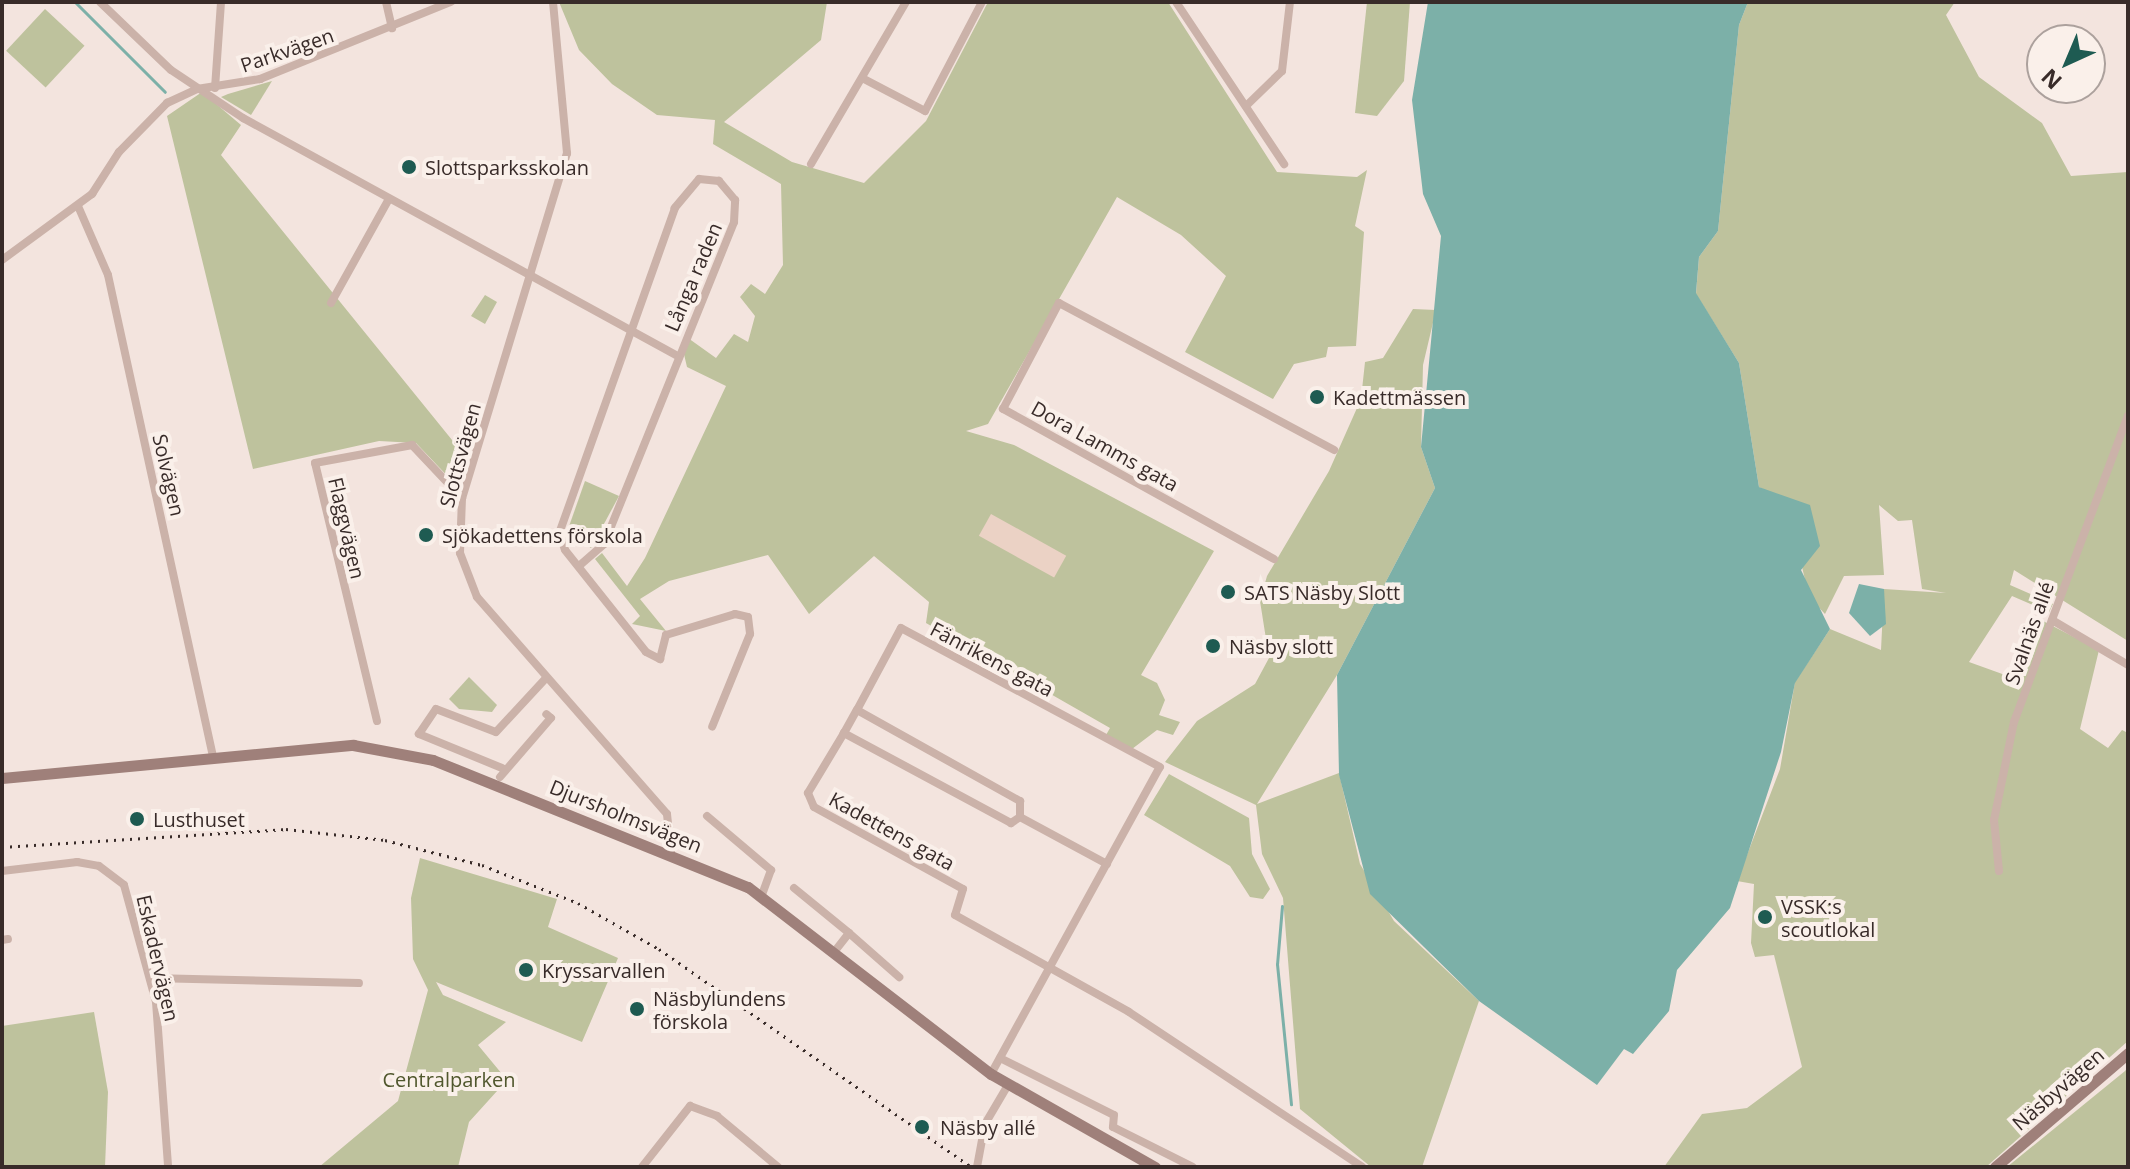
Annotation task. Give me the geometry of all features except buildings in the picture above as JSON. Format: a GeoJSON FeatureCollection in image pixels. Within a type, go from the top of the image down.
{"type":"FeatureCollection","features":[{"type":"Feature","properties":{"kind":"street"},"geometry":{"type":"LineString","coordinates":[[100,2],[197,89],[389,199],[676,355]]}},
{"type":"Feature","properties":{"kind":"street"},"geometry":{"type":"LineString","coordinates":[[215,88],[221,2]]}},
{"type":"Feature","properties":{"kind":"street"},"geometry":{"type":"LineString","coordinates":[[386,2],[392,28]]}},
{"type":"Feature","properties":{"kind":"street","name":"Parkvägen"},"geometry":{"type":"LineString","coordinates":[[2,260],[78,206],[150,117],[197,89],[260,79],[451,2]]}},
{"type":"Feature","properties":{"kind":"street","name":"Slottsvägen"},"geometry":{"type":"LineString","coordinates":[[553,2],[567,153],[532,278],[462,498],[460,553],[470,583],[545,679],[667,814],[671,853]]}},
{"type":"Feature","properties":{"kind":"street"},"geometry":{"type":"LineString","coordinates":[[811,164],[864,79],[906,2]]}},
{"type":"Feature","properties":{"kind":"street"},"geometry":{"type":"LineString","coordinates":[[864,79],[929,109],[982,2]]}},
{"type":"Feature","properties":{"kind":"street"},"geometry":{"type":"LineString","coordinates":[[1176,2],[1284,164]]}},
{"type":"Feature","properties":{"kind":"street"},"geometry":{"type":"LineString","coordinates":[[1246,106],[1282,71],[1290,2]]}},
{"type":"Feature","properties":{"kind":"street","name":"Långa raden"},"geometry":{"type":"LineString","coordinates":[[579,566],[604,544],[681,367],[676,355],[734,222],[735,200],[719,181],[699,179],[675,208],[561,524],[561,541],[579,566],[646,652],[660,659],[666,635],[735,614],[748,617],[750,634],[712,727]]}},
{"type":"Feature","properties":{"kind":"street"},"geometry":{"type":"LineString","coordinates":[[331,303],[389,199]]}},
{"type":"Feature","properties":{"kind":"street","name":"Solvägen"},"geometry":{"type":"LineString","coordinates":[[78,206],[108,275],[213,756]]}},
{"type":"Feature","properties":{"kind":"street","name":"Dora Lamms gata"},"geometry":{"type":"LineString","coordinates":[[1274,559],[1003,409],[1059,303],[1334,450]]}},
{"type":"Feature","properties":{"kind":"street","name":"Svalnäs allé"},"geometry":{"type":"LineString","coordinates":[[1999,871],[2001,774],[2052,620],[2128,415]]}},
{"type":"Feature","properties":{"kind":"street","name":"Flaggvägen"},"geometry":{"type":"LineString","coordinates":[[377,721],[315,463],[412,445],[462,498]]}},
{"type":"Feature","properties":{"kind":"street"},"geometry":{"type":"LineString","coordinates":[[2052,620],[2128,665]]}},
{"type":"Feature","properties":{"kind":"street","name":"Fänrikens gata"},"geometry":{"type":"LineString","coordinates":[[857,710],[901,628],[1160,767],[1107,864]]}},
{"type":"Feature","properties":{"kind":"street"},"geometry":{"type":"LineString","coordinates":[[545,679],[496,732],[436,709],[419,734],[501,772],[551,718],[546,714]]}},
{"type":"Feature","properties":{"kind":"street"},"geometry":{"type":"LineString","coordinates":[[857,710],[1020,801],[1020,817],[1011,823],[844,733],[857,710]]}},
{"type":"Feature","properties":{"kind":"street","name":"Kadettens gata"},"geometry":{"type":"LineString","coordinates":[[844,733],[808,793],[814,807],[963,889],[955,915],[1051,966]]}},
{"type":"Feature","properties":{"kind":"street","name":"Djursholmsvägen"},"geometry":{"type":"LineString","coordinates":[[2,778],[353,745],[405,752],[671,853],[762,895],[991,1074],[1155,1167]]}},
{"type":"Feature","properties":{"kind":"street"},"geometry":{"type":"LineString","coordinates":[[707,816],[771,870],[762,895]]}},
{"type":"Feature","properties":{"kind":"street"},"geometry":{"type":"LineString","coordinates":[[991,1074],[1107,864],[1020,817]]}},
{"type":"Feature","properties":{"kind":"street","name":"Eskadervägen"},"geometry":{"type":"LineString","coordinates":[[2,871],[77,862],[113,875],[124,885],[151,978],[168,1097],[168,1167]]}},
{"type":"Feature","properties":{"kind":"street"},"geometry":{"type":"LineString","coordinates":[[794,888],[899,977]]}},
{"type":"Feature","properties":{"kind":"street"},"geometry":{"type":"LineString","coordinates":[[835,951],[849,933]]}},
{"type":"Feature","properties":{"kind":"street"},"geometry":{"type":"LineString","coordinates":[[1051,966],[1216,1076],[1329,1139],[1362,1167]]}},
{"type":"Feature","properties":{"kind":"street"},"geometry":{"type":"LineString","coordinates":[[151,978],[359,983]]}},
{"type":"Feature","properties":{"kind":"street","name":"Näsbyvägen"},"geometry":{"type":"LineString","coordinates":[[1998,1165],[2128,1053]]}},
{"type":"Feature","properties":{"kind":"street"},"geometry":{"type":"LineString","coordinates":[[1000,1058],[1114,1115],[1113,1127],[1193,1167]]}},
{"type":"Feature","properties":{"kind":"street"},"geometry":{"type":"LineString","coordinates":[[977,1167],[985,1124],[1008,1085]]}},
{"type":"Feature","properties":{"kind":"street"},"geometry":{"type":"LineString","coordinates":[[642,1167],[690,1106],[717,1116],[778,1167]]}},
{"type":"Feature","properties":{"kind":"green space"},"geometry":{"type":"Polygon","coordinates":[[[559,2],[827,2],[821,40],[724,122],[792,162],[864,183],[926,121],[988,2],[1168,2],[1277,172],[1357,177],[1367,170],[1355,226],[1364,232],[1356,346],[1328,347],[1326,357],[1294,364],[1273,399],[1185,352],[1226,276],[1181,235],[1117,197],[988,424],[966,431],[1014,445],[1214,551],[1141,675],[1157,683],[1165,700],[1159,715],[1180,722],[1173,735],[1157,730],[1132,749],[1106,735],[1110,728],[926,623],[929,602],[874,556],[809,614],[768,555],[669,581],[640,599],[666,631],[632,624],[640,616],[595,559],[602,553],[627,586],[645,558],[726,386],[687,367],[683,350],[688,338],[716,358],[734,334],[748,342],[755,316],[740,297],[751,284],[765,294],[783,265],[781,184],[713,144],[715,120],[657,115],[612,84],[579,50],[559,2]]]}},
{"type":"Feature","properties":{"kind":"green space"},"geometry":{"type":"Polygon","coordinates":[[[1367,2],[1410,2],[1404,81],[1377,116],[1355,113],[1367,2]]]}},
{"type":"Feature","properties":{"kind":"green space"},"geometry":{"type":"Polygon","coordinates":[[[1748,2],[1955,2],[1946,15],[1979,77],[2042,123],[2071,176],[2128,172],[2128,641],[2014,570],[2010,585],[2053,604],[2049,612],[2012,596],[1969,662],[2019,680],[2043,621],[2099,650],[2080,729],[2108,748],[2122,730],[2128,733],[2128,1041],[1986,1167],[1664,1167],[1702,1114],[1747,1108],[1802,1067],[1774,955],[1755,957],[1751,943],[1754,884],[1737,881],[1780,769],[1795,682],[1830,629],[1881,650],[1884,589],[1946,593],[1922,589],[1912,520],[1898,521],[1879,505],[1884,575],[1844,576],[1825,614],[1809,597],[1787,502],[1759,487],[1739,363],[1696,294],[1699,257],[1718,231],[1739,25],[1748,2]]]}},
{"type":"Feature","properties":{"kind":"green space"},"geometry":{"type":"Polygon","coordinates":[[[45,9],[84,46],[46,88],[6,51],[45,9]]]}},
{"type":"Feature","properties":{"kind":"green space"},"geometry":{"type":"Polygon","coordinates":[[[272,81],[251,115],[221,97],[228,94],[272,81]]]}},
{"type":"Feature","properties":{"kind":"green space"},"geometry":{"type":"Polygon","coordinates":[[[202,92],[241,125],[221,155],[465,456],[455,484],[416,443],[379,441],[253,469],[167,116],[202,92]]]}},
{"type":"Feature","properties":{"kind":"green space"},"geometry":{"type":"Polygon","coordinates":[[[485,295],[497,302],[485,324],[471,316],[485,295]]]}},
{"type":"Feature","properties":{"kind":"green space"},"geometry":{"type":"Polygon","coordinates":[[[1413,309],[1436,310],[1423,365],[1421,447],[1435,488],[1337,675],[1257,804],[1339,773],[1360,864],[1394,921],[1479,1001],[1422,1167],[1371,1167],[1300,1109],[1283,898],[1262,854],[1256,805],[1165,762],[1197,721],[1255,684],[1269,658],[1260,601],[1267,576],[1329,471],[1361,399],[1365,362],[1383,358],[1413,309]]]}},
{"type":"Feature","properties":{"kind":"green space"},"geometry":{"type":"Polygon","coordinates":[[[585,481],[619,496],[591,548],[567,532],[585,481]]]}},
{"type":"Feature","properties":{"kind":"green space"},"geometry":{"type":"Polygon","coordinates":[[[469,677],[497,705],[492,712],[459,709],[449,699],[469,677]]]}},
{"type":"Feature","properties":{"kind":"green space"},"geometry":{"type":"Polygon","coordinates":[[[1169,774],[1249,818],[1252,854],[1270,889],[1263,899],[1250,897],[1230,866],[1144,815],[1169,774]]]}},
{"type":"Feature","properties":{"kind":"green space","name":"Centralparken"},"geometry":{"type":"Polygon","coordinates":[[[420,858],[557,899],[548,927],[618,958],[582,1042],[436,982],[443,995],[506,1022],[478,1045],[507,1080],[469,1122],[458,1167],[319,1167],[398,1101],[428,990],[413,959],[411,898],[420,858]]]}},
{"type":"Feature","properties":{"kind":"green space"},"geometry":{"type":"Polygon","coordinates":[[[94,1012],[108,1092],[105,1167],[2,1167],[2,1026],[94,1012]]]}},
{"type":"Feature","properties":{"kind":"green space"},"geometry":{"type":"Polygon","coordinates":[[[2128,1067],[2128,1167],[2007,1167],[2125,1071],[2128,1067]]]}},
{"type":"Feature","properties":{"kind":"shaded area"},"geometry":{"type":"Polygon","coordinates":[[[991,514],[1066,556],[1054,578],[979,536],[991,514]]]}},
{"type":"Feature","properties":{"kind":"water"},"geometry":{"type":"Polygon","coordinates":[[[1428,2],[1748,2],[1739,25],[1718,231],[1699,257],[1696,293],[1739,363],[1759,487],[1810,505],[1820,546],[1801,570],[1830,629],[1795,683],[1781,752],[1730,908],[1677,970],[1669,1011],[1633,1054],[1624,1049],[1597,1085],[1479,1001],[1370,894],[1339,775],[1337,675],[1435,488],[1421,447],[1441,236],[1423,194],[1412,100],[1428,2]]]}},
{"type":"Feature","properties":{"kind":"water"},"geometry":{"type":"Polygon","coordinates":[[[1859,584],[1884,589],[1886,624],[1870,636],[1849,613],[1859,584]]]}},
{"type":"Feature","properties":{"kind":"waterway"},"geometry":{"type":"LineString","coordinates":[[75,2],[165,92]]}},
{"type":"Feature","properties":{"kind":"waterway"},"geometry":{"type":"LineString","coordinates":[[1282,906],[1277,964],[1291,1104]]}},
{"type":"Feature","properties":{"kind":"railway"},"geometry":{"type":"LineString","coordinates":[[2,847],[286,829],[385,840],[482,865],[578,903],[659,949],[971,1167]]}},
{"type":"Feature","properties":{"kind":"place","name":"Slottsparksskolan"},"geometry":{"type":"Point","coordinates":[409,167]}},
{"type":"Feature","properties":{"kind":"place","name":"Kadettmässen"},"geometry":{"type":"Point","coordinates":[1317,397]}},
{"type":"Feature","properties":{"kind":"place","name":"Sjökadettens förskola"},"geometry":{"type":"Point","coordinates":[426,535]}},
{"type":"Feature","properties":{"kind":"place","name":"SATS Näsby Slott"},"geometry":{"type":"Point","coordinates":[1228,592]}},
{"type":"Feature","properties":{"kind":"place","name":"Näsby slott"},"geometry":{"type":"Point","coordinates":[1213,646]}},
{"type":"Feature","properties":{"kind":"place","name":"Lusthuset"},"geometry":{"type":"Point","coordinates":[137,819]}},
{"type":"Feature","properties":{"kind":"place","name":"VSSK:s scoutlokal"},"geometry":{"type":"Point","coordinates":[1765,917]}},
{"type":"Feature","properties":{"kind":"place","name":"Kryssarvallen"},"geometry":{"type":"Point","coordinates":[526,970]}},
{"type":"Feature","properties":{"kind":"place","name":"Näsbylundens förskola"},"geometry":{"type":"Point","coordinates":[637,1009]}},
{"type":"Feature","properties":{"kind":"place","name":"Näsby allé"},"geometry":{"type":"Point","coordinates":[922,1127]}}]}
